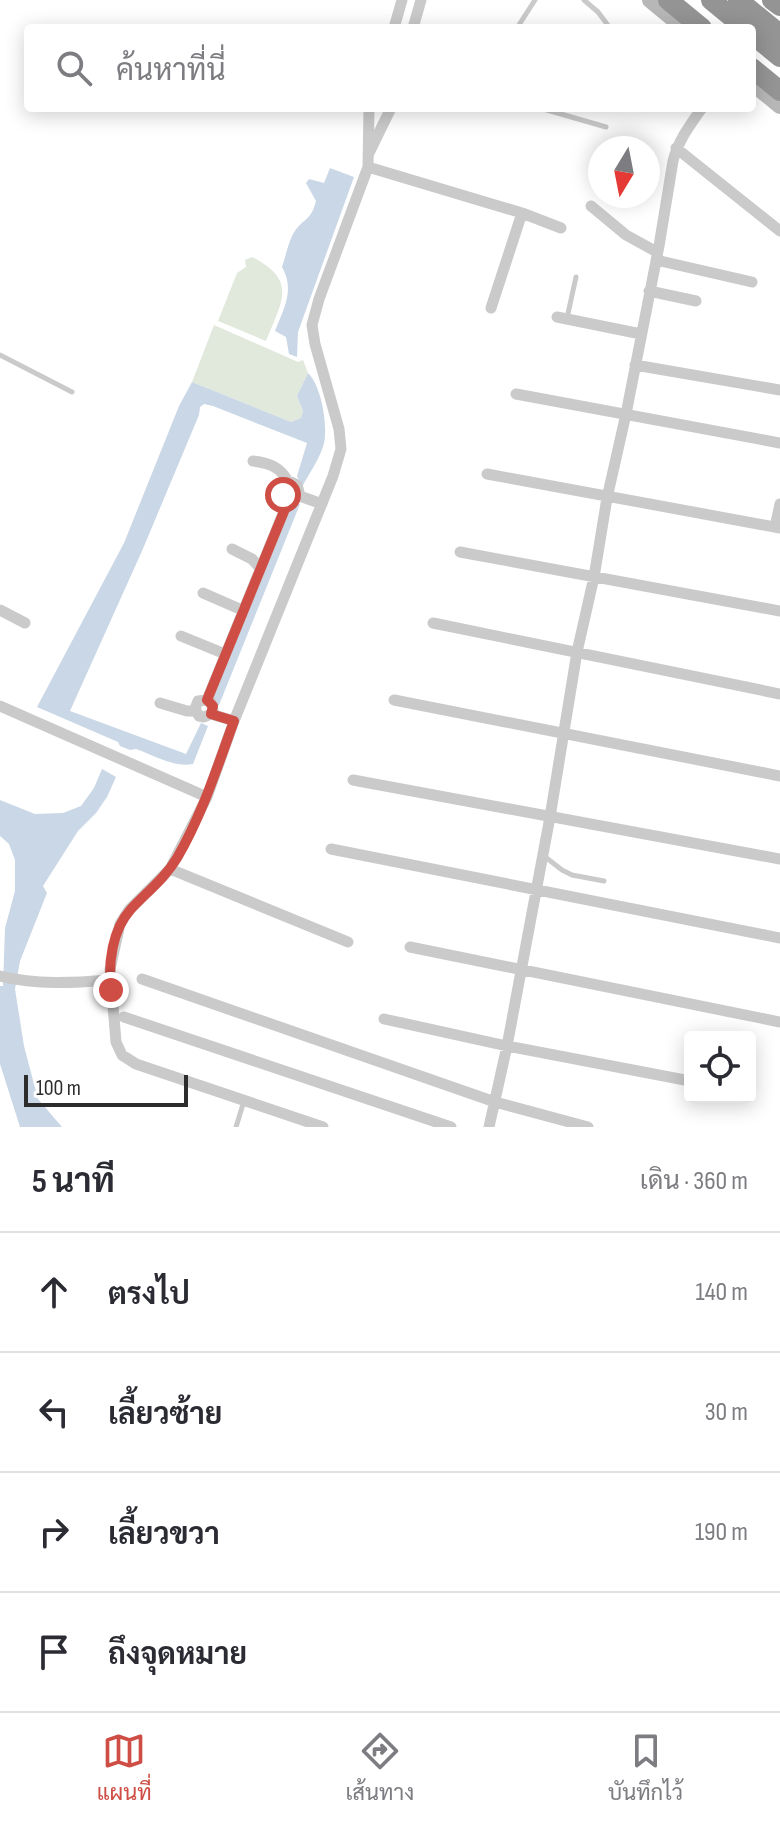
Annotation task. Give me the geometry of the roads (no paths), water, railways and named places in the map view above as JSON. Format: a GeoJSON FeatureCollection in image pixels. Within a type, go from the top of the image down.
{"type":"FeatureCollection","features":[{"type":"Feature","properties":{"kind":"highway"},"geometry":{"type":"LineString","coordinates":[[668,0],[697,24]]}},
{"type":"Feature","properties":{"kind":"highway"},"geometry":{"type":"LineString","coordinates":[[711,0],[740,24]]}},
{"type":"Feature","properties":{"kind":"highway"},"geometry":{"type":"LineString","coordinates":[[738,0],[780,34]]}},
{"type":"Feature","properties":{"kind":"highway"},"geometry":{"type":"LineString","coordinates":[[772,0],[780,6]]}},
{"type":"Feature","properties":{"kind":"highway"},"geometry":{"type":"LineString","coordinates":[[756,37],[780,57]]}},
{"type":"Feature","properties":{"kind":"highway"},"geometry":{"type":"LineString","coordinates":[[756,70],[780,70]]}},
{"type":"Feature","properties":{"kind":"highway"},"geometry":{"type":"LineString","coordinates":[[756,72],[780,91]]}},
{"type":"Feature","properties":{"kind":"main road"},"geometry":{"type":"LineString","coordinates":[[650,0],[679,24]]}},
{"type":"Feature","properties":{"kind":"main road"},"geometry":{"type":"LineString","coordinates":[[756,86],[780,106]]}},
{"type":"Feature","properties":{"kind":"street"},"geometry":{"type":"LineString","coordinates":[[394,24],[402,0]]}},
{"type":"Feature","properties":{"kind":"street"},"geometry":{"type":"LineString","coordinates":[[414,24],[421,0]]}},
{"type":"Feature","properties":{"kind":"street"},"geometry":{"type":"LineString","coordinates":[[323,1127],[136,1064],[122,1055],[116,1042],[110,969],[120,924],[129,910],[170,869],[207,797],[341,449],[339,429],[312,325],[368,167],[368,112]]}},
{"type":"Feature","properties":{"kind":"street"},"geometry":{"type":"LineString","coordinates":[[369,153],[390,112]]}},
{"type":"Feature","properties":{"kind":"street"},"geometry":{"type":"LineString","coordinates":[[489,1127],[543,855],[577,652],[676,148],[699,112]]}},
{"type":"Feature","properties":{"kind":"street"},"geometry":{"type":"LineString","coordinates":[[676,148],[780,231]]}},
{"type":"Feature","properties":{"kind":"street"},"geometry":{"type":"LineString","coordinates":[[368,167],[522,213],[561,228]]}},
{"type":"Feature","properties":{"kind":"street"},"geometry":{"type":"LineString","coordinates":[[593,208],[626,235],[657,252],[752,282]]}},
{"type":"Feature","properties":{"kind":"street"},"geometry":{"type":"LineString","coordinates":[[491,308],[522,213]]}},
{"type":"Feature","properties":{"kind":"street"},"geometry":{"type":"LineString","coordinates":[[649,291],[696,301]]}},
{"type":"Feature","properties":{"kind":"street"},"geometry":{"type":"LineString","coordinates":[[562,318],[641,334]]}},
{"type":"Feature","properties":{"kind":"street"},"geometry":{"type":"LineString","coordinates":[[635,365],[780,390]]}},
{"type":"Feature","properties":{"kind":"street"},"geometry":{"type":"LineString","coordinates":[[516,394],[780,443]]}},
{"type":"Feature","properties":{"kind":"street"},"geometry":{"type":"LineString","coordinates":[[253,461],[281,471],[288,482],[282,492],[322,504]]}},
{"type":"Feature","properties":{"kind":"street"},"geometry":{"type":"LineString","coordinates":[[487,474],[778,528],[780,504]]}},
{"type":"Feature","properties":{"kind":"street"},"geometry":{"type":"LineString","coordinates":[[207,700],[242,610],[293,497]]}},
{"type":"Feature","properties":{"kind":"street"},"geometry":{"type":"LineString","coordinates":[[232,549],[252,559],[260,568]]}},
{"type":"Feature","properties":{"kind":"street"},"geometry":{"type":"LineString","coordinates":[[460,552],[780,611]]}},
{"type":"Feature","properties":{"kind":"street"},"geometry":{"type":"LineString","coordinates":[[203,593],[242,610]]}},
{"type":"Feature","properties":{"kind":"street"},"geometry":{"type":"LineString","coordinates":[[0,610],[25,623]]}},
{"type":"Feature","properties":{"kind":"street"},"geometry":{"type":"LineString","coordinates":[[433,623],[780,694]]}},
{"type":"Feature","properties":{"kind":"street"},"geometry":{"type":"LineString","coordinates":[[181,636],[225,654]]}},
{"type":"Feature","properties":{"kind":"street"},"geometry":{"type":"LineString","coordinates":[[207,700],[198,701],[196,705],[199,716],[211,714],[234,721]]}},
{"type":"Feature","properties":{"kind":"street"},"geometry":{"type":"LineString","coordinates":[[207,700],[213,706],[211,714]]}},
{"type":"Feature","properties":{"kind":"street"},"geometry":{"type":"LineString","coordinates":[[394,700],[780,776]]}},
{"type":"Feature","properties":{"kind":"street"},"geometry":{"type":"LineString","coordinates":[[160,703],[196,711]]}},
{"type":"Feature","properties":{"kind":"street"},"geometry":{"type":"LineString","coordinates":[[0,706],[207,797]]}},
{"type":"Feature","properties":{"kind":"street"},"geometry":{"type":"LineString","coordinates":[[353,780],[780,859]]}},
{"type":"Feature","properties":{"kind":"street"},"geometry":{"type":"LineString","coordinates":[[331,849],[780,938]]}},
{"type":"Feature","properties":{"kind":"street"},"geometry":{"type":"LineString","coordinates":[[170,869],[348,942]]}},
{"type":"Feature","properties":{"kind":"street"},"geometry":{"type":"LineString","coordinates":[[410,947],[780,1022]]}},
{"type":"Feature","properties":{"kind":"street"},"geometry":{"type":"LineString","coordinates":[[0,976],[59,983],[110,980]]}},
{"type":"Feature","properties":{"kind":"street"},"geometry":{"type":"LineString","coordinates":[[142,979],[495,1102],[588,1127]]}},
{"type":"Feature","properties":{"kind":"street"},"geometry":{"type":"LineString","coordinates":[[124,1017],[451,1127]]}},
{"type":"Feature","properties":{"kind":"street"},"geometry":{"type":"LineString","coordinates":[[384,1019],[684,1080]]}},
{"type":"Feature","properties":{"kind":"lane"},"geometry":{"type":"LineString","coordinates":[[520,24],[535,0]]}},
{"type":"Feature","properties":{"kind":"lane"},"geometry":{"type":"LineString","coordinates":[[584,0],[607,24]]}},
{"type":"Feature","properties":{"kind":"lane"},"geometry":{"type":"LineString","coordinates":[[554,112],[606,127]]}},
{"type":"Feature","properties":{"kind":"lane"},"geometry":{"type":"LineString","coordinates":[[562,318],[576,277]]}},
{"type":"Feature","properties":{"kind":"lane"},"geometry":{"type":"LineString","coordinates":[[0,355],[72,392]]}},
{"type":"Feature","properties":{"kind":"lane"},"geometry":{"type":"LineString","coordinates":[[543,855],[572,875],[604,881]]}},
{"type":"Feature","properties":{"kind":"lane"},"geometry":{"type":"LineString","coordinates":[[236,1127],[244,1101]]}},
{"type":"Feature","properties":{"kind":"water"},"geometry":{"type":"Polygon","coordinates":[[[330,168],[354,177],[298,332],[297,357],[289,354],[286,337],[275,331],[288,291],[282,267],[292,236],[311,214],[316,201],[306,183],[309,179],[324,183],[330,168]]]}},
{"type":"Feature","properties":{"kind":"water"},"geometry":{"type":"Polygon","coordinates":[[[308,373],[323,408],[325,439],[302,487],[297,476],[307,443],[213,406],[204,404],[200,407],[142,551],[70,711],[186,754],[201,723],[208,726],[193,764],[172,763],[136,749],[130,750],[37,707],[124,543],[179,406],[192,382],[291,422],[301,418],[303,411],[297,396],[308,373]]]}},
{"type":"Feature","properties":{"kind":"water"},"geometry":{"type":"Polygon","coordinates":[[[291,502],[300,504],[219,705],[215,706],[212,694],[291,502]]]}},
{"type":"Feature","properties":{"kind":"water"},"geometry":{"type":"Polygon","coordinates":[[[102,769],[116,777],[107,797],[78,831],[43,886],[47,893],[20,961],[15,989],[24,1046],[38,1099],[62,1127],[20,1127],[0,1064],[0,986],[3,986],[5,928],[15,891],[15,860],[9,844],[0,836],[0,800],[35,814],[63,813],[81,806],[94,788],[102,769]]]}}]}
